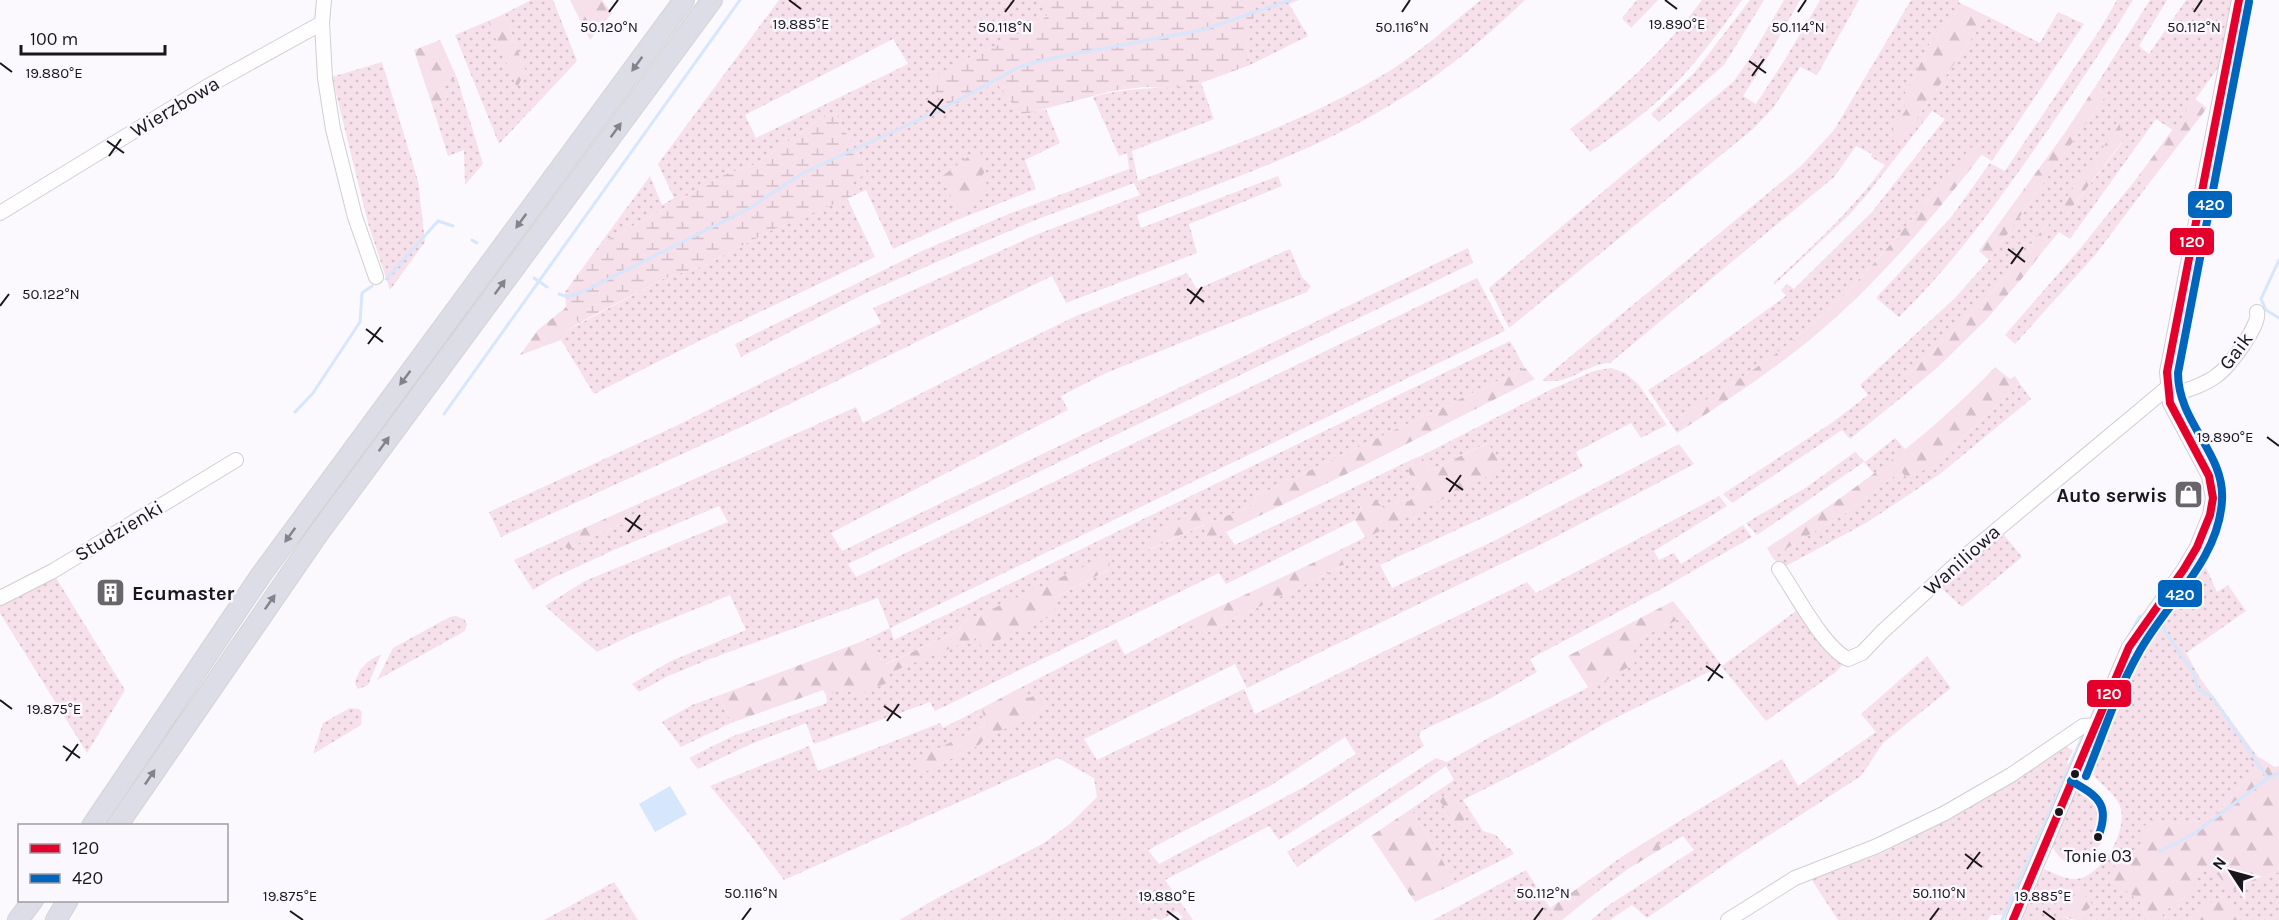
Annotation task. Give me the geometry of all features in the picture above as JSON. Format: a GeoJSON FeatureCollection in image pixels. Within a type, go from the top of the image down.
{"type":"FeatureCollection","features":[{"type":"Feature","properties":{"kind":"highway"},"geometry":{"type":"LineString","coordinates":[[93,824],[261,575],[684,0]]}},
{"type":"Feature","properties":{"kind":"highway"},"geometry":{"type":"LineString","coordinates":[[118,824],[318,534],[712,0]]}},
{"type":"Feature","properties":{"kind":"highway"},"geometry":{"type":"LineString","coordinates":[[18,920],[32,902]]}},
{"type":"Feature","properties":{"kind":"highway"},"geometry":{"type":"LineString","coordinates":[[35,920],[45,902]]}},
{"type":"Feature","properties":{"kind":"highway"},"geometry":{"type":"LineString","coordinates":[[56,920],[69,902]]}},
{"type":"Feature","properties":{"kind":"highway"},"geometry":{"type":"LineString","coordinates":[[63,920],[69,902]]}},
{"type":"Feature","properties":{"kind":"street"},"geometry":{"type":"LineString","coordinates":[[324,0],[322,23],[325,78],[333,129],[355,217],[376,277]]}},
{"type":"Feature","properties":{"kind":"street"},"geometry":{"type":"LineString","coordinates":[[2013,920],[2129,647],[2197,547],[2210,515],[2212,498],[2209,476],[2173,410],[2168,392],[2168,372],[2239,0]]}},
{"type":"Feature","properties":{"kind":"street","name":"Wierzbowa"},"geometry":{"type":"LineString","coordinates":[[0,213],[208,86],[322,23]]}},
{"type":"Feature","properties":{"kind":"street","name":"Gaik"},"geometry":{"type":"LineString","coordinates":[[2168,392],[2215,377],[2224,369],[2257,323],[2257,312]]}},
{"type":"Feature","properties":{"kind":"street","name":"Waniliowa"},"geometry":{"type":"LineString","coordinates":[[1779,569],[1815,625],[1841,656],[1848,659],[1862,653],[1963,558],[2168,392]]}},
{"type":"Feature","properties":{"kind":"street","name":"Studzienki"},"geometry":{"type":"LineString","coordinates":[[0,598],[53,571],[236,460]]}},
{"type":"Feature","properties":{"kind":"street"},"geometry":{"type":"LineString","coordinates":[[1728,920],[1795,878],[1877,846],[1945,813],[2011,775],[2084,726],[2096,725]]}},
{"type":"Feature","properties":{"kind":"green space"},"geometry":{"type":"Polygon","coordinates":[[[531,0],[553,0],[577,61],[499,144],[455,35],[488,21],[517,86],[526,72],[504,14],[531,0]]]}},
{"type":"Feature","properties":{"kind":"green space"},"geometry":{"type":"Polygon","coordinates":[[[570,0],[602,0],[612,13],[590,40],[570,0]]]}},
{"type":"Feature","properties":{"kind":"green space"},"geometry":{"type":"Polygon","coordinates":[[[779,0],[1042,0],[1048,15],[1009,40],[966,59],[996,82],[1021,115],[1046,109],[1060,143],[1025,160],[1036,189],[957,220],[893,249],[866,190],[853,196],[848,184],[867,173],[835,112],[820,119],[756,164],[726,174],[600,244],[650,176],[662,205],[674,198],[658,164],[779,0]],[[893,39],[745,115],[756,138],[908,64],[893,39]]]}},
{"type":"Feature","properties":{"kind":"green space"},"geometry":{"type":"Polygon","coordinates":[[[1042,0],[1252,0],[1255,14],[1246,35],[1250,65],[1201,83],[1174,88],[1143,87],[1112,91],[1021,115],[996,83],[945,111],[930,79],[966,59],[1009,40],[1047,16],[1042,0]]]}},
{"type":"Feature","properties":{"kind":"green space"},"geometry":{"type":"Polygon","coordinates":[[[1252,0],[1299,0],[1289,4],[1308,36],[1250,65],[1246,35],[1255,14],[1252,0]]]}},
{"type":"Feature","properties":{"kind":"green space"},"geometry":{"type":"Polygon","coordinates":[[[1481,0],[1525,0],[1478,43],[1445,69],[1362,121],[1299,152],[1137,215],[1141,228],[1278,176],[1282,186],[1189,224],[1197,253],[1066,303],[1052,276],[765,416],[501,537],[489,512],[674,427],[881,323],[873,308],[1038,234],[1140,195],[1134,183],[1038,219],[864,294],[741,357],[735,344],[922,251],[1011,213],[1129,169],[1127,153],[1119,156],[1093,97],[1120,91],[1201,83],[1214,119],[1132,151],[1138,181],[1288,123],[1346,95],[1402,63],[1481,0]]]}},
{"type":"Feature","properties":{"kind":"green space"},"geometry":{"type":"Polygon","coordinates":[[[1637,0],[1658,0],[1631,28],[1622,18],[1637,0]]]}},
{"type":"Feature","properties":{"kind":"green space"},"geometry":{"type":"Polygon","coordinates":[[[1702,0],[1742,0],[1703,52],[1671,88],[1635,120],[1590,152],[1570,129],[1641,69],[1673,36],[1702,0]]]}},
{"type":"Feature","properties":{"kind":"green space"},"geometry":{"type":"Polygon","coordinates":[[[1750,0],[1764,0],[1724,65],[1659,122],[1651,114],[1694,73],[1750,0]]]}},
{"type":"Feature","properties":{"kind":"green space"},"geometry":{"type":"Polygon","coordinates":[[[1784,0],[1800,0],[1743,96],[1756,104],[1820,0],[1859,0],[1817,75],[1800,67],[1773,108],[1753,129],[1509,328],[1489,288],[1734,81],[1784,0]]]}},
{"type":"Feature","properties":{"kind":"green space"},"geometry":{"type":"Polygon","coordinates":[[[1911,0],[1959,0],[1958,2],[1964,5],[1930,43],[1901,102],[1908,108],[1899,144],[1987,16],[2040,43],[2058,12],[2084,24],[1992,161],[1971,148],[1888,247],[1844,295],[1782,349],[1679,417],[1685,428],[1677,433],[1648,390],[1711,350],[1786,296],[1781,290],[1787,284],[1794,289],[1872,212],[1945,119],[1932,111],[1849,215],[1774,285],[1774,282],[1846,212],[1885,165],[1871,157],[1872,154],[1856,146],[1834,177],[1610,363],[1592,367],[1560,380],[1542,380],[1801,166],[1834,130],[1911,0]]]}},
{"type":"Feature","properties":{"kind":"green space"},"geometry":{"type":"Polygon","coordinates":[[[2117,0],[2133,0],[2045,134],[1958,252],[1899,317],[1876,298],[1952,216],[1990,163],[2005,171],[2099,31],[2117,0]]]}},
{"type":"Feature","properties":{"kind":"green space"},"geometry":{"type":"Polygon","coordinates":[[[2150,0],[2167,0],[2139,46],[2149,54],[2186,0],[2234,0],[2223,61],[2173,130],[2156,119],[2070,239],[2059,232],[2043,251],[2049,221],[1996,288],[1905,376],[1913,388],[1850,439],[1842,430],[1732,503],[1723,494],[1833,422],[1868,395],[1860,385],[1954,299],[1989,260],[2106,95],[2095,87],[2150,0]],[[2120,125],[2064,218],[2122,143],[2120,125]]]}},
{"type":"Feature","properties":{"kind":"green space"},"geometry":{"type":"Polygon","coordinates":[[[1964,5],[1987,16],[1899,144],[1888,137],[1907,108],[1901,102],[1930,43],[1964,5]]]}},
{"type":"Feature","properties":{"kind":"green space"},"geometry":{"type":"Polygon","coordinates":[[[504,14],[526,72],[517,87],[488,21],[504,14]]]}},
{"type":"Feature","properties":{"kind":"green space"},"geometry":{"type":"Polygon","coordinates":[[[440,40],[457,78],[444,84],[447,99],[432,105],[414,50],[440,40]]]}},
{"type":"Feature","properties":{"kind":"green space"},"geometry":{"type":"Polygon","coordinates":[[[382,62],[418,181],[425,242],[390,290],[368,223],[332,77],[382,62]]]}},
{"type":"Feature","properties":{"kind":"green space"},"geometry":{"type":"Polygon","coordinates":[[[457,78],[483,164],[465,185],[464,150],[448,156],[432,105],[447,99],[443,84],[457,78]]]}},
{"type":"Feature","properties":{"kind":"green space"},"geometry":{"type":"Polygon","coordinates":[[[2095,87],[2106,95],[1989,260],[1979,251],[2064,134],[2095,87]]]}},
{"type":"Feature","properties":{"kind":"green space"},"geometry":{"type":"Polygon","coordinates":[[[2195,99],[2207,108],[2147,186],[2137,178],[2195,99]]]}},
{"type":"Feature","properties":{"kind":"green space"},"geometry":{"type":"Polygon","coordinates":[[[835,112],[867,173],[849,184],[853,196],[772,230],[703,266],[663,279],[579,323],[566,307],[565,292],[600,244],[726,174],[756,164],[820,119],[835,112]]]}},
{"type":"Feature","properties":{"kind":"green space"},"geometry":{"type":"Polygon","coordinates":[[[2120,124],[2122,142],[2063,219],[2063,202],[2120,124]]]}},
{"type":"Feature","properties":{"kind":"green space"},"geometry":{"type":"Polygon","coordinates":[[[1971,147],[1982,154],[1923,227],[1858,297],[1781,362],[1685,428],[1679,417],[1782,349],[1844,295],[1910,222],[1971,147]]]}},
{"type":"Feature","properties":{"kind":"green space"},"geometry":{"type":"Polygon","coordinates":[[[979,149],[987,168],[982,176],[987,184],[974,203],[959,211],[941,177],[979,149]]]}},
{"type":"Feature","properties":{"kind":"green space"},"geometry":{"type":"Polygon","coordinates":[[[2137,178],[2147,186],[2096,254],[2015,344],[2005,335],[2079,250],[2137,178]]]}},
{"type":"Feature","properties":{"kind":"green space"},"geometry":{"type":"Polygon","coordinates":[[[847,198],[875,257],[594,394],[561,340],[568,330],[663,279],[703,266],[772,230],[847,198]]]}},
{"type":"Feature","properties":{"kind":"green space"},"geometry":{"type":"Polygon","coordinates":[[[2050,220],[2043,251],[2023,277],[1985,321],[1913,388],[1905,376],[1996,288],[2050,220]]]}},
{"type":"Feature","properties":{"kind":"green space"},"geometry":{"type":"Polygon","coordinates":[[[1468,248],[1473,263],[848,564],[856,577],[1477,278],[1505,331],[890,628],[878,598],[707,660],[666,677],[639,692],[632,684],[671,661],[746,630],[730,595],[634,634],[597,652],[545,606],[585,581],[728,522],[719,506],[614,550],[553,578],[533,590],[514,560],[557,540],[569,550],[583,540],[630,521],[627,509],[856,407],[863,423],[1076,316],[1187,273],[1197,289],[1290,249],[1302,277],[1311,286],[1307,292],[1106,373],[1061,396],[1068,410],[831,533],[842,551],[1468,248]]]}},
{"type":"Feature","properties":{"kind":"green space"},"geometry":{"type":"Polygon","coordinates":[[[566,307],[579,323],[568,330],[561,340],[520,355],[538,330],[566,307]]]}},
{"type":"Feature","properties":{"kind":"green space"},"geometry":{"type":"Polygon","coordinates":[[[1510,341],[1525,368],[1256,496],[1252,506],[1208,523],[1202,511],[1185,516],[1149,550],[1206,524],[1207,539],[1226,532],[1235,545],[1415,458],[1408,471],[1420,491],[1409,501],[1400,500],[1385,510],[1358,500],[1361,511],[1355,520],[1226,584],[1219,573],[935,711],[930,702],[814,744],[806,723],[751,744],[698,769],[689,758],[731,737],[827,703],[826,695],[976,638],[982,646],[1054,598],[1109,570],[1109,556],[966,621],[956,632],[885,664],[863,641],[890,628],[894,640],[1510,341]]]}},
{"type":"Feature","properties":{"kind":"green space"},"geometry":{"type":"Polygon","coordinates":[[[1995,367],[2010,379],[2015,376],[2020,384],[1943,456],[1909,481],[1901,471],[1849,511],[1772,557],[1767,548],[1828,507],[1914,442],[1995,367]]]}},
{"type":"Feature","properties":{"kind":"green space"},"geometry":{"type":"Polygon","coordinates":[[[1525,368],[1535,379],[1363,466],[1226,532],[1207,539],[1205,524],[1148,550],[1144,541],[1185,516],[1202,510],[1208,523],[1252,506],[1256,496],[1525,368]]]}},
{"type":"Feature","properties":{"kind":"green space"},"geometry":{"type":"Polygon","coordinates":[[[1611,368],[1625,373],[1638,384],[1667,425],[1641,438],[1631,423],[1576,452],[1583,467],[1500,510],[1380,565],[1392,588],[1492,542],[1679,444],[1694,464],[1540,545],[1247,688],[1235,664],[1084,739],[1097,760],[1244,689],[1255,714],[1527,582],[1536,593],[1719,496],[1727,506],[1654,551],[1659,560],[1674,553],[1681,564],[1743,525],[1752,537],[1665,587],[1530,659],[1537,672],[1491,698],[1421,731],[1419,736],[1424,746],[1279,840],[1269,826],[1165,880],[1193,920],[1179,920],[1183,917],[1177,911],[1161,920],[1154,918],[1150,920],[899,920],[1044,843],[1071,823],[1097,797],[1094,778],[1058,758],[784,880],[710,786],[809,746],[818,771],[940,723],[943,728],[982,708],[985,725],[916,760],[924,772],[979,745],[987,736],[1033,717],[1049,703],[1028,699],[1020,688],[1116,639],[1125,655],[1193,619],[1206,633],[1344,565],[1338,551],[1503,467],[1487,443],[1431,470],[1421,456],[1552,389],[1594,371],[1611,368]],[[1345,737],[1270,786],[1148,850],[1159,864],[1304,787],[1356,754],[1345,737]]]}},
{"type":"Feature","properties":{"kind":"green space"},"geometry":{"type":"Polygon","coordinates":[[[2020,384],[2031,399],[1940,474],[1866,523],[1782,568],[1772,557],[1849,511],[1901,471],[1909,480],[1943,456],[2020,384]]]}},
{"type":"Feature","properties":{"kind":"green space"},"geometry":{"type":"Polygon","coordinates":[[[1895,438],[1906,450],[1875,475],[1864,462],[1757,535],[1746,523],[1807,487],[1855,452],[1865,462],[1895,438]]]}},
{"type":"Feature","properties":{"kind":"green space"},"geometry":{"type":"Polygon","coordinates":[[[1488,443],[1504,468],[1366,538],[1355,520],[1361,510],[1358,500],[1372,497],[1385,509],[1400,500],[1409,501],[1420,491],[1408,471],[1415,458],[1421,456],[1431,470],[1488,443]]]}},
{"type":"Feature","properties":{"kind":"green space"},"geometry":{"type":"Polygon","coordinates":[[[627,509],[630,521],[583,540],[569,550],[557,540],[627,509]]]}},
{"type":"Feature","properties":{"kind":"green space"},"geometry":{"type":"Polygon","coordinates":[[[2000,530],[2022,557],[1962,607],[1937,584],[2000,530]]]}},
{"type":"Feature","properties":{"kind":"green space"},"geometry":{"type":"Polygon","coordinates":[[[1338,551],[1344,565],[1206,633],[1193,619],[1338,551]]]}},
{"type":"Feature","properties":{"kind":"green space"},"geometry":{"type":"Polygon","coordinates":[[[2200,554],[2217,592],[2228,585],[2246,611],[2186,653],[2200,678],[2257,756],[2250,758],[2256,769],[2213,817],[2184,824],[2151,820],[2142,846],[2120,859],[2109,876],[2140,902],[2148,920],[2075,920],[2093,905],[2062,916],[2071,920],[2021,920],[2044,869],[2079,879],[2100,865],[2113,847],[2121,826],[2120,806],[2089,769],[2087,762],[2114,698],[2120,698],[2135,656],[2153,630],[2163,622],[2159,615],[2200,554]]]}},
{"type":"Feature","properties":{"kind":"green space"},"geometry":{"type":"Polygon","coordinates":[[[1109,555],[1110,569],[1054,598],[1054,615],[982,647],[976,638],[889,673],[891,681],[860,695],[848,687],[826,695],[823,690],[731,723],[720,695],[863,641],[886,664],[956,632],[966,621],[1109,555]]]}},
{"type":"Feature","properties":{"kind":"green space"},"geometry":{"type":"Polygon","coordinates":[[[53,573],[125,690],[87,753],[0,613],[0,601],[53,573]]]}},
{"type":"Feature","properties":{"kind":"green space"},"geometry":{"type":"Polygon","coordinates":[[[1673,601],[1685,616],[1633,642],[1635,663],[1590,690],[1568,656],[1673,601]]]}},
{"type":"Feature","properties":{"kind":"green space"},"geometry":{"type":"Polygon","coordinates":[[[1801,607],[1844,663],[1836,672],[1766,721],[1721,666],[1609,721],[1542,760],[1463,800],[1483,831],[1496,835],[1514,854],[1456,883],[1411,809],[1454,780],[1446,766],[1297,867],[1287,852],[1436,758],[1447,762],[1490,737],[1589,687],[1590,689],[1633,642],[1685,616],[1722,666],[1801,607]]]}},
{"type":"Feature","properties":{"kind":"green space"},"geometry":{"type":"Polygon","coordinates":[[[456,616],[464,619],[467,624],[465,631],[377,680],[393,648],[450,617],[456,616]]]}},
{"type":"Feature","properties":{"kind":"green space"},"geometry":{"type":"Polygon","coordinates":[[[381,654],[368,685],[358,689],[355,684],[361,669],[367,662],[381,654]]]}},
{"type":"Feature","properties":{"kind":"green space"},"geometry":{"type":"Polygon","coordinates":[[[1927,656],[1951,688],[1883,743],[1861,776],[1743,852],[1647,918],[1632,905],[1610,920],[1591,920],[1609,905],[1694,850],[1683,836],[1661,849],[1655,836],[1782,759],[1798,786],[1876,732],[1861,714],[1927,656]]]}},
{"type":"Feature","properties":{"kind":"green space"},"geometry":{"type":"Polygon","coordinates":[[[1020,688],[1028,698],[1041,694],[1049,703],[1033,717],[987,736],[979,745],[924,772],[915,760],[985,725],[982,708],[1020,688]]]}},
{"type":"Feature","properties":{"kind":"green space"},"geometry":{"type":"Polygon","coordinates":[[[720,695],[731,723],[681,747],[662,722],[692,705],[720,695]]]}},
{"type":"Feature","properties":{"kind":"green space"},"geometry":{"type":"Polygon","coordinates":[[[350,708],[359,709],[362,712],[361,725],[313,754],[323,723],[350,708]]]}},
{"type":"Feature","properties":{"kind":"green space"},"geometry":{"type":"Polygon","coordinates":[[[2061,745],[2073,750],[2067,763],[2072,766],[2006,915],[1991,915],[1988,920],[1838,920],[1811,879],[1880,854],[1930,828],[2061,745]]]}},
{"type":"Feature","properties":{"kind":"green space"},"geometry":{"type":"Polygon","coordinates":[[[2257,756],[2275,767],[2279,766],[2279,872],[2231,891],[2213,869],[2195,870],[2194,891],[2169,908],[2158,920],[2148,920],[2140,902],[2108,876],[2120,859],[2142,846],[2142,828],[2151,820],[2184,824],[2213,817],[2256,769],[2250,758],[2257,756]]]}},
{"type":"Feature","properties":{"kind":"green space"},"geometry":{"type":"Polygon","coordinates":[[[2079,780],[2094,788],[2102,796],[2108,809],[2108,824],[2103,839],[2095,851],[2084,860],[2072,863],[2061,858],[2051,844],[2079,780]]]}},
{"type":"Feature","properties":{"kind":"green space"},"geometry":{"type":"Polygon","coordinates":[[[1448,792],[1465,812],[1463,826],[1457,826],[1439,800],[1448,792]]]}},
{"type":"Feature","properties":{"kind":"green space"},"geometry":{"type":"Polygon","coordinates":[[[1411,809],[1456,883],[1415,902],[1371,836],[1411,809]]]}},
{"type":"Feature","properties":{"kind":"green space"},"geometry":{"type":"Polygon","coordinates":[[[1655,836],[1661,849],[1628,869],[1623,856],[1655,836]]]}},
{"type":"Feature","properties":{"kind":"green space"},"geometry":{"type":"Polygon","coordinates":[[[1623,856],[1628,869],[1597,892],[1589,880],[1623,856]]]}},
{"type":"Feature","properties":{"kind":"green space"},"geometry":{"type":"Polygon","coordinates":[[[2213,869],[2231,891],[2279,872],[2279,920],[2237,920],[2237,910],[2204,903],[2189,920],[2158,920],[2169,908],[2194,891],[2194,870],[2213,869]]]}},
{"type":"Feature","properties":{"kind":"green space"},"geometry":{"type":"Polygon","coordinates":[[[1526,870],[1550,908],[1562,920],[1433,920],[1526,870]]]}},
{"type":"Feature","properties":{"kind":"green space"},"geometry":{"type":"Polygon","coordinates":[[[1589,880],[1597,892],[1562,920],[1550,908],[1589,880]]]}},
{"type":"Feature","properties":{"kind":"green space"},"geometry":{"type":"Polygon","coordinates":[[[614,882],[638,920],[544,920],[614,882]]]}},
{"type":"Feature","properties":{"kind":"green space"},"geometry":{"type":"Polygon","coordinates":[[[2078,887],[2093,905],[2075,920],[2062,916],[2078,887]]]}},
{"type":"Feature","properties":{"kind":"green space"},"geometry":{"type":"Polygon","coordinates":[[[2224,901],[2237,910],[2237,920],[2189,920],[2204,903],[2224,901]]]}},
{"type":"Feature","properties":{"kind":"water"},"geometry":{"type":"Polygon","coordinates":[[[670,786],[687,814],[655,832],[639,804],[670,786]]]}},
{"type":"Feature","properties":{"kind":"waterway"},"geometry":{"type":"LineString","coordinates":[[444,414],[740,0]]}},
{"type":"Feature","properties":{"kind":"waterway"},"geometry":{"type":"LineString","coordinates":[[559,294],[568,297],[586,290],[748,209],[803,173],[940,110],[1019,67],[1048,59],[1202,30],[1290,0]]}},
{"type":"Feature","properties":{"kind":"waterway"},"geometry":{"type":"LineString","coordinates":[[386,279],[438,221],[453,226]]}},
{"type":"Feature","properties":{"kind":"waterway"},"geometry":{"type":"LineString","coordinates":[[472,240],[477,243]]}},
{"type":"Feature","properties":{"kind":"waterway"},"geometry":{"type":"LineString","coordinates":[[2279,260],[2261,299],[2266,310],[2279,318]]}},
{"type":"Feature","properties":{"kind":"waterway"},"geometry":{"type":"LineString","coordinates":[[534,278],[547,287]]}},
{"type":"Feature","properties":{"kind":"waterway"},"geometry":{"type":"LineString","coordinates":[[295,412],[313,393],[360,322],[362,293],[372,286]]}},
{"type":"Feature","properties":{"kind":"waterway"},"geometry":{"type":"LineString","coordinates":[[2126,641],[2140,616]]}},
{"type":"Feature","properties":{"kind":"waterway"},"geometry":{"type":"LineString","coordinates":[[2156,618],[2194,674],[2198,689],[2213,698],[2268,778]]}},
{"type":"Feature","properties":{"kind":"waterway"},"geometry":{"type":"LineString","coordinates":[[2091,718],[2113,668]]}},
{"type":"Feature","properties":{"kind":"waterway"},"geometry":{"type":"LineString","coordinates":[[2002,920],[2084,733]]}},
{"type":"Feature","properties":{"kind":"waterway"},"geometry":{"type":"LineString","coordinates":[[2159,852],[2195,833],[2268,778],[2279,773]]}},
{"type":"Feature","properties":{"kind":"transit line","name":"120"},"geometry":{"type":"LineString","coordinates":[[2013,920],[2129,647],[2184,569],[2197,547],[2210,515],[2213,498],[2209,476],[2170,403],[2167,372],[2239,0]]}},
{"type":"Feature","properties":{"kind":"transit line","name":"420"},"geometry":{"type":"LineString","coordinates":[[2086,776],[2130,669],[2149,636],[2201,562],[2219,522],[2222,500],[2221,483],[2209,452],[2185,407],[2178,373],[2249,2]]}},
{"type":"Feature","properties":{"kind":"transit line","name":"420"},"geometry":{"type":"LineString","coordinates":[[2071,781],[2100,803],[2103,817],[2098,837]]}},
{"type":"Feature","properties":{"kind":"place","name":"Auto serwis"},"geometry":{"type":"Point","coordinates":[2188,495]}},
{"type":"Feature","properties":{"kind":"place","name":"Ecumaster"},"geometry":{"type":"Point","coordinates":[111,593]}},
{"type":"Feature","properties":{"kind":"place","name":"Tonie 03"},"geometry":{"type":"Point","coordinates":[2098,837]}}]}
